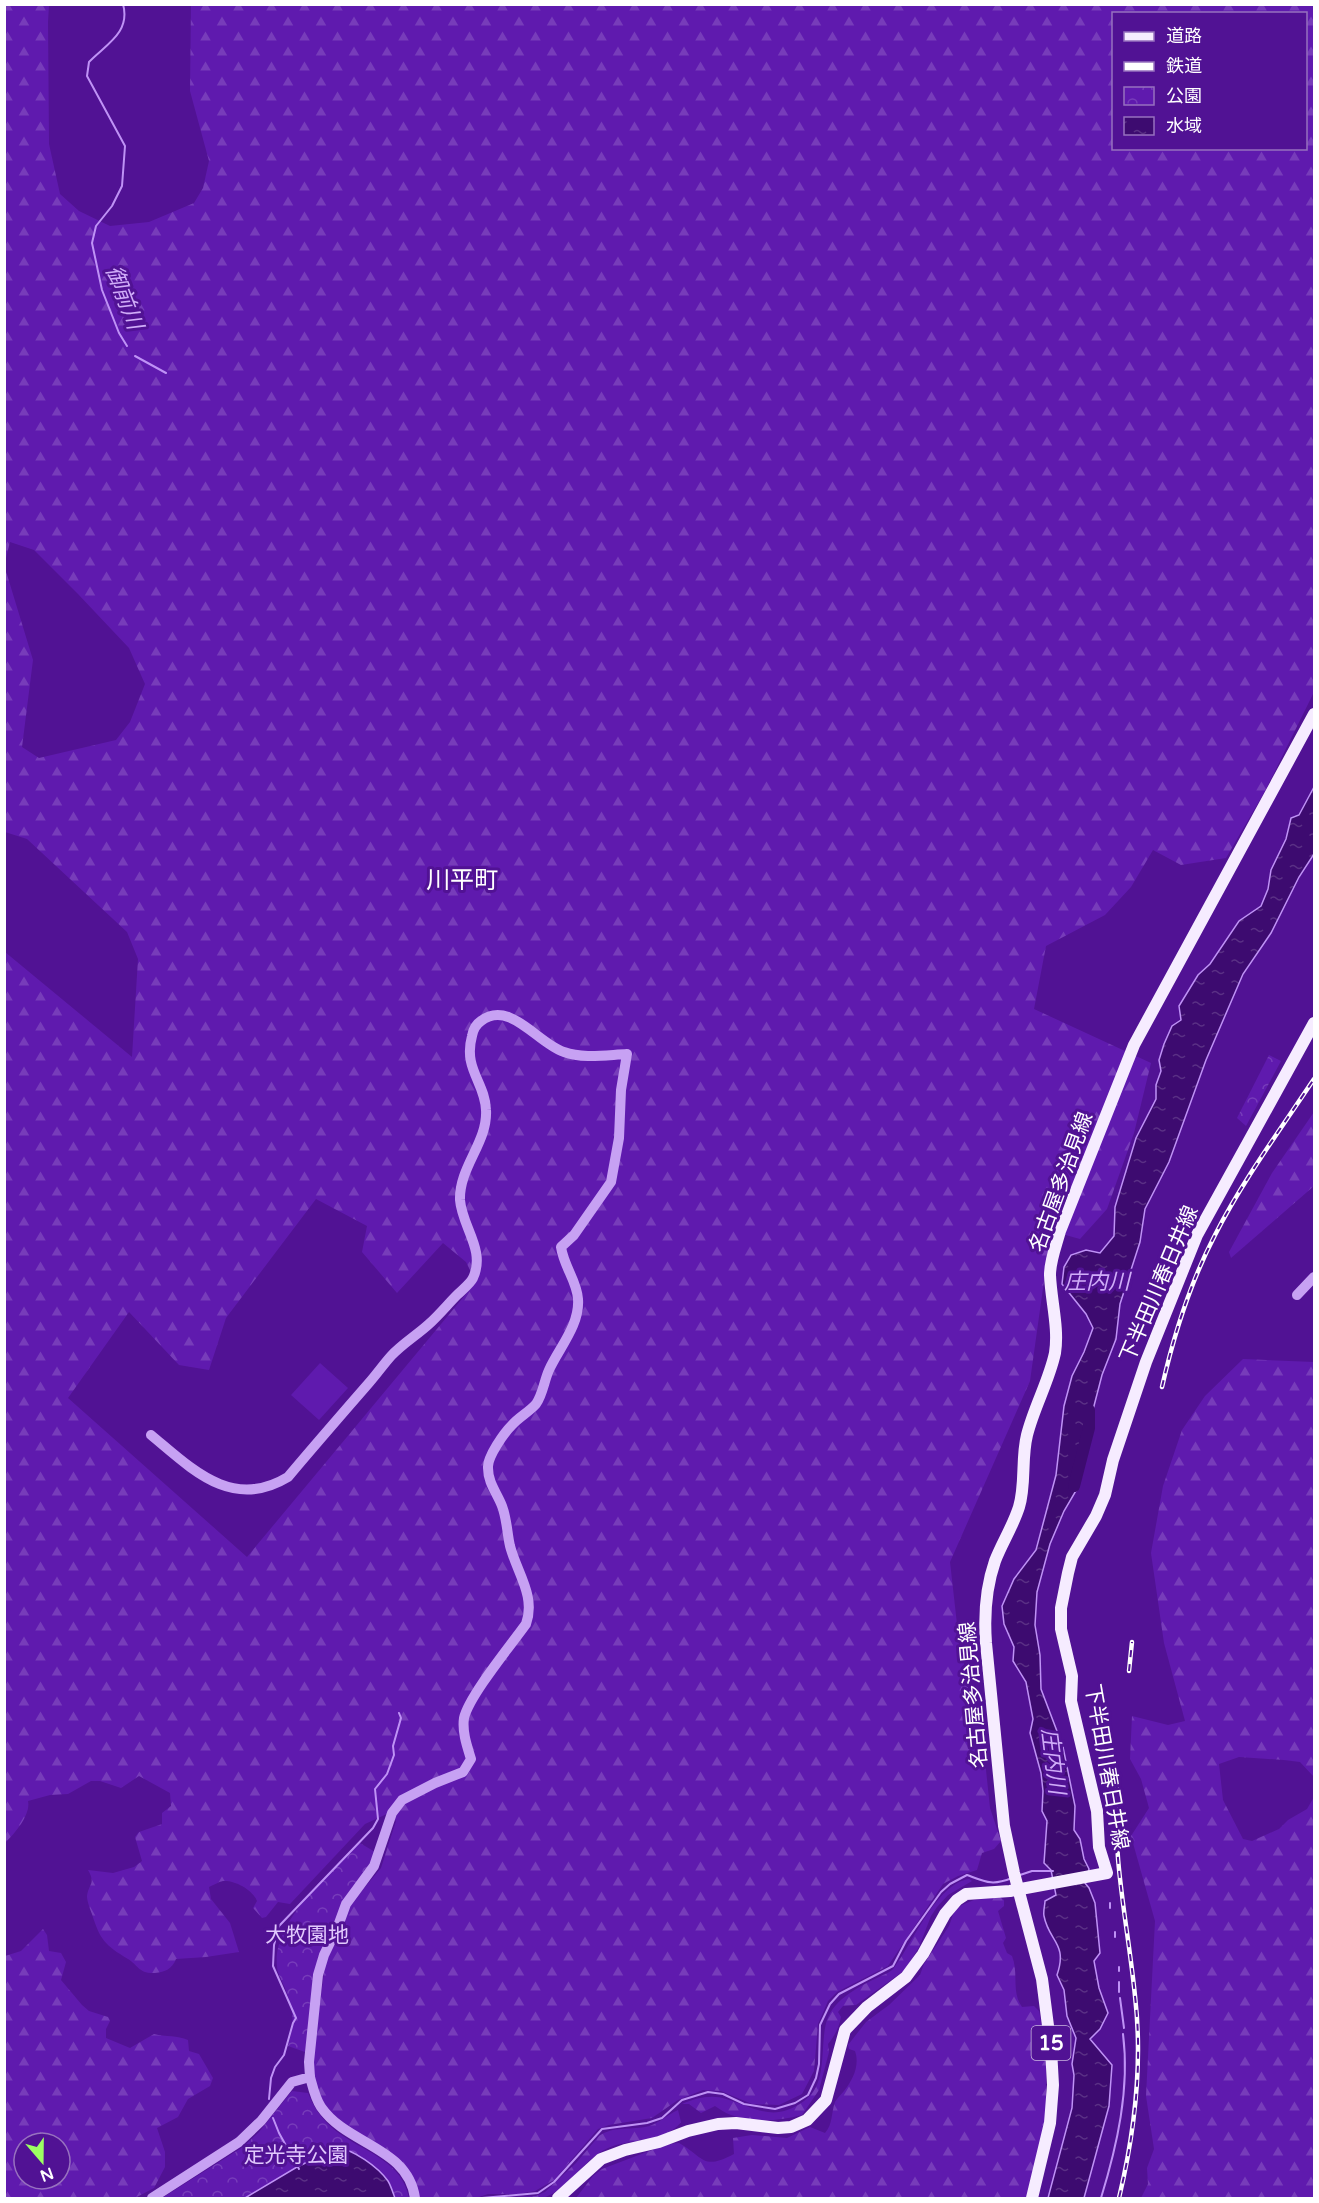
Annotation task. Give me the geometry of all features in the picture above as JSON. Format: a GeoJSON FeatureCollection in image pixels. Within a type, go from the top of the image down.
{"type":"FeatureCollection","features":[{"type":"Feature","properties":{"kind":"main road","name":"名古屋多治見線"},"geometry":{"type":"LineString","coordinates":[[1032,2199],[1050,2123],[1053,2085],[1045,1995],[1004,1826],[986,1642],[985,1612],[994,1563],[1018,1509],[1022,1493],[1023,1451],[1027,1433],[1051,1368],[1055,1350],[1055,1317],[1050,1273],[1053,1256],[1134,1045],[1314,714]]}},
{"type":"Feature","properties":{"kind":"main road","name":"下半田川春日井線"},"geometry":{"type":"LineString","coordinates":[[558,2199],[601,2159],[625,2150],[718,2124],[736,2122],[778,2128],[791,2127],[807,2120],[826,2100],[839,2044],[845,2030],[852,2020],[906,1977],[923,1954],[951,1905],[966,1894],[1019,1883],[1107,1873],[1099,1847],[1097,1811],[1071,1701],[1072,1676],[1061,1629],[1060,1608],[1068,1573],[1072,1557],[1096,1516],[1105,1495],[1113,1460],[1146,1362],[1197,1235],[1314,1023]]}},
{"type":"Feature","properties":{"kind":"street"},"geometry":{"type":"LineString","coordinates":[[151,1435],[205,1479],[224,1486],[244,1490],[268,1487],[288,1477],[391,1356],[431,1323],[473,1279],[477,1259],[476,1249],[460,1201],[466,1171],[487,1124],[486,1106],[470,1063],[469,1046],[475,1027],[482,1020],[494,1015],[503,1015],[519,1022],[546,1044],[564,1052],[586,1056],[627,1054],[621,1090],[619,1138],[611,1182],[574,1235],[561,1247],[563,1260],[578,1299],[574,1322],[549,1371],[540,1398],[512,1425],[488,1464],[492,1490],[504,1513],[511,1549],[529,1598],[530,1613],[526,1624],[473,1698],[465,1716],[465,1737],[471,1760],[463,1772],[402,1800],[392,1813],[374,1866],[346,1904],[318,1975],[309,2062],[310,2077],[316,2099],[329,2116],[349,2132],[388,2155],[401,2167],[408,2177],[415,2199]]}},
{"type":"Feature","properties":{"kind":"street"},"geometry":{"type":"LineString","coordinates":[[1297,1295],[1314,1277]]}},
{"type":"Feature","properties":{"kind":"street"},"geometry":{"type":"LineString","coordinates":[[152,2199],[239,2142],[261,2121],[292,2082],[310,2077]]}},
{"type":"Feature","properties":{"kind":"green space"},"geometry":{"type":"Polygon","coordinates":[[[5,5],[49,5],[49,144],[60,194],[79,211],[110,226],[149,222],[194,203],[203,188],[209,161],[190,91],[191,5],[1314,5],[1314,692],[1265,791],[1226,858],[1181,865],[1153,850],[1131,887],[1105,915],[1046,946],[1034,1009],[1151,1063],[1134,1133],[1107,1209],[1080,1239],[1051,1231],[1030,1381],[950,1562],[959,1642],[984,1751],[990,1808],[1001,1841],[994,1849],[982,1853],[977,1870],[943,1884],[888,1966],[837,1992],[828,2001],[818,2024],[814,2071],[802,2094],[779,2105],[752,2104],[721,2091],[703,2090],[678,2100],[652,2118],[598,2129],[554,2180],[535,2191],[518,2194],[488,2194],[476,2198],[418,2198],[411,2174],[330,2112],[315,2085],[313,2055],[326,1958],[342,1934],[349,1906],[381,1868],[396,1821],[389,1813],[365,1824],[290,1904],[278,1902],[266,1917],[262,1918],[253,1908],[257,1901],[252,1893],[243,1886],[223,1881],[209,1887],[211,1899],[230,1923],[239,1952],[176,1959],[168,1969],[155,1973],[142,1971],[104,1941],[95,1923],[87,1896],[92,1881],[88,1870],[113,1873],[134,1867],[142,1861],[135,1837],[139,1832],[162,1824],[162,1813],[171,1806],[170,1793],[139,1776],[121,1788],[100,1781],[91,1781],[68,1794],[50,1795],[28,1801],[24,1818],[5,1843],[5,952],[132,1057],[138,959],[127,932],[27,839],[5,832],[5,568],[33,660],[22,747],[39,758],[116,740],[130,722],[145,684],[129,648],[78,594],[34,550],[10,542],[5,562],[5,5]],[[316,1199],[226,1318],[209,1370],[179,1365],[129,1312],[68,1398],[247,1557],[476,1282],[466,1262],[443,1243],[397,1293],[362,1252],[367,1226],[316,1199]]]}},
{"type":"Feature","properties":{"kind":"green space"},"geometry":{"type":"Polygon","coordinates":[[[1269,1055],[1281,1061],[1246,1126],[1237,1118],[1269,1055]]]}},
{"type":"Feature","properties":{"kind":"green space"},"geometry":{"type":"Polygon","coordinates":[[[1314,1112],[1314,1186],[1231,1258],[1229,1252],[1272,1173],[1314,1112]]]}},
{"type":"Feature","properties":{"kind":"green space"},"geometry":{"type":"Polygon","coordinates":[[[1243,1359],[1314,1362],[1314,1777],[1300,1762],[1239,1757],[1219,1764],[1223,1800],[1243,1839],[1252,1841],[1279,1829],[1288,1820],[1307,1809],[1314,1797],[1314,2198],[1141,2198],[1148,2184],[1147,2168],[1154,2149],[1146,2096],[1155,1921],[1131,1836],[1149,1808],[1141,1779],[1130,1759],[1132,1716],[1168,1725],[1185,1721],[1164,1643],[1151,1553],[1163,1486],[1182,1430],[1205,1396],[1243,1359]]]}},
{"type":"Feature","properties":{"kind":"green space"},"geometry":{"type":"Polygon","coordinates":[[[320,1363],[348,1388],[319,1420],[291,1395],[320,1363]]]}},
{"type":"Feature","properties":{"kind":"green space","name":"大牧園地"},"geometry":{"type":"Polygon","coordinates":[[[360,1843],[375,1852],[371,1864],[318,1957],[305,2052],[288,2046],[292,2029],[292,2010],[277,1969],[278,1949],[293,1915],[306,1898],[360,1843]]]}},
{"type":"Feature","properties":{"kind":"green space"},"geometry":{"type":"Polygon","coordinates":[[[969,1879],[972,1881],[948,1895],[937,1907],[919,1947],[905,1970],[856,2005],[843,2006],[838,2012],[841,2017],[828,2044],[829,2052],[819,2090],[802,2115],[784,2119],[758,2120],[740,2118],[715,2106],[701,2113],[689,2104],[682,2104],[698,2098],[715,2097],[765,2112],[774,2112],[793,2108],[804,2101],[817,2085],[830,2012],[856,1989],[892,1970],[926,1916],[946,1891],[957,1883],[969,1879]]]}},
{"type":"Feature","properties":{"kind":"green space"},"geometry":{"type":"Polygon","coordinates":[[[1000,1897],[1004,1900],[1004,1906],[998,1911],[1006,1938],[1003,1943],[1014,1962],[1017,1995],[1022,2007],[1034,2006],[1039,2011],[1046,2049],[1046,2119],[1026,2198],[576,2198],[593,2176],[602,2169],[668,2144],[679,2143],[709,2162],[734,2154],[733,2138],[752,2135],[787,2138],[810,2127],[825,2133],[831,2122],[835,2102],[855,2072],[857,2062],[855,2051],[849,2049],[848,2045],[866,2022],[889,2005],[920,1975],[924,1964],[949,1926],[954,1912],[962,1905],[974,1900],[1000,1897]]]}},
{"type":"Feature","properties":{"kind":"green space"},"geometry":{"type":"Polygon","coordinates":[[[43,1929],[47,1935],[49,1951],[61,1953],[66,1962],[61,1980],[89,2011],[108,2017],[110,2021],[106,2029],[106,2038],[130,2048],[154,2034],[184,2038],[188,2040],[189,2051],[199,2054],[213,2078],[210,2086],[188,2099],[178,2117],[157,2128],[165,2152],[165,2167],[154,2188],[135,2198],[5,2198],[5,1956],[21,1951],[43,1929]]]}},
{"type":"Feature","properties":{"kind":"green space","name":"定光寺公園"},"geometry":{"type":"Polygon","coordinates":[[[292,2091],[308,2093],[318,2112],[332,2128],[392,2168],[400,2176],[409,2198],[162,2198],[243,2147],[259,2132],[292,2091]]]}},
{"type":"Feature","properties":{"kind":"green space"},"geometry":{"type":"Polygon","coordinates":[[[678,2110],[681,2122],[674,2129],[657,2137],[608,2148],[591,2159],[552,2194],[543,2198],[490,2198],[536,2196],[545,2192],[576,2163],[599,2136],[616,2130],[649,2126],[678,2110]]]}},
{"type":"Feature","properties":{"kind":"water","name":"庄内川"},"geometry":{"type":"Polygon","coordinates":[[[1314,787],[1314,854],[1299,877],[1271,933],[1243,974],[1206,1060],[1169,1162],[1145,1209],[1140,1242],[1120,1304],[1116,1339],[1102,1375],[1081,1456],[1077,1489],[1064,1511],[1050,1544],[1037,1592],[1035,1625],[1040,1655],[1041,1689],[1063,1747],[1075,1806],[1074,1830],[1080,1839],[1084,1859],[1089,1869],[1085,1883],[1095,1903],[1100,1953],[1094,1961],[1099,1988],[1108,2013],[1100,2029],[1090,2039],[1112,2065],[1109,2106],[1084,2198],[1048,2198],[1072,2108],[1074,2075],[1072,2064],[1076,2038],[1067,2016],[1064,1990],[1057,1975],[1060,1964],[1059,1949],[1046,1925],[1044,1916],[1045,1901],[1056,1895],[1051,1870],[1044,1863],[1047,1821],[1042,1811],[1041,1773],[1030,1733],[1033,1719],[1026,1682],[1013,1661],[1014,1647],[1004,1624],[1002,1606],[1014,1579],[1036,1550],[1056,1475],[1064,1406],[1072,1376],[1093,1328],[1086,1314],[1062,1284],[1064,1267],[1071,1255],[1086,1250],[1100,1253],[1114,1236],[1115,1207],[1136,1138],[1156,1099],[1156,1085],[1161,1071],[1159,1060],[1172,1026],[1181,1020],[1179,1006],[1198,975],[1210,964],[1239,921],[1261,906],[1268,889],[1271,870],[1286,839],[1291,818],[1299,815],[1314,787]]]}},
{"type":"Feature","properties":{"kind":"water"},"geometry":{"type":"Polygon","coordinates":[[[337,2148],[358,2155],[378,2170],[388,2181],[395,2198],[245,2198],[297,2167],[337,2148]]]}},
{"type":"Feature","properties":{"kind":"waterway","name":"御前川"},"geometry":{"type":"LineString","coordinates":[[123,4],[124,14],[120,31],[89,62],[87,76],[125,146],[122,186],[112,206],[96,226],[92,243],[102,290],[119,333],[127,346]]}},
{"type":"Feature","properties":{"kind":"waterway","name":"御前川"},"geometry":{"type":"LineString","coordinates":[[135,356],[166,373]]}},
{"type":"Feature","properties":{"kind":"waterway","name":"庄内川"},"geometry":{"type":"LineString","coordinates":[[1074,1486],[1089,1428],[1089,1410]]}},
{"type":"Feature","properties":{"kind":"waterway"},"geometry":{"type":"LineString","coordinates":[[269,2099],[271,2078],[275,2067],[284,2055],[296,2018],[273,1966],[274,1945],[279,1926],[373,1828],[378,1819],[375,1789],[387,1774],[394,1755],[393,1746],[401,1718],[399,1713]]}},
{"type":"Feature","properties":{"kind":"waterway"},"geometry":{"type":"LineString","coordinates":[[1020,1875],[1032,1871],[1053,1871]]}},
{"type":"Feature","properties":{"kind":"waterway"},"geometry":{"type":"LineString","coordinates":[[482,2198],[538,2193],[554,2182],[602,2129],[647,2123],[662,2118],[682,2100],[708,2092],[723,2094],[744,2104],[775,2109],[795,2103],[808,2095],[816,2078],[819,2064],[820,2025],[830,2004],[839,1994],[893,1966],[906,1941],[941,1892],[950,1884],[967,1875],[989,1882],[1012,1878]]}},
{"type":"Feature","properties":{"kind":"waterway"},"geometry":{"type":"LineString","coordinates":[[1110,1903],[1110,1908]]}},
{"type":"Feature","properties":{"kind":"waterway"},"geometry":{"type":"LineString","coordinates":[[1115,1932],[1115,1937]]}},
{"type":"Feature","properties":{"kind":"waterway"},"geometry":{"type":"LineString","coordinates":[[1119,1982],[1119,1992]]}},
{"type":"Feature","properties":{"kind":"waterway"},"geometry":{"type":"LineString","coordinates":[[1120,1998],[1124,2028]]}},
{"type":"Feature","properties":{"kind":"waterway"},"geometry":{"type":"LineString","coordinates":[[1101,2198],[1121,2117],[1125,2076],[1123,2034]]}},
{"type":"Feature","properties":{"kind":"waterway"},"geometry":{"type":"LineString","coordinates":[[273,2118],[299,2169]]}},
{"type":"Feature","properties":{"kind":"railway"},"geometry":{"type":"LineString","coordinates":[[1162,1387],[1184,1309],[1206,1253],[1250,1175],[1314,1079]]}},
{"type":"Feature","properties":{"kind":"railway"},"geometry":{"type":"LineString","coordinates":[[1129,1671],[1132,1642]]}},
{"type":"Feature","properties":{"kind":"railway"},"geometry":{"type":"LineString","coordinates":[[1117,1787],[1119,1866],[1135,1996],[1138,2047],[1133,2123],[1119,2198]]}},
{"type":"Feature","properties":{"kind":"district","name":"川平町"},"geometry":{"type":"Point","coordinates":[462,880]}}]}
